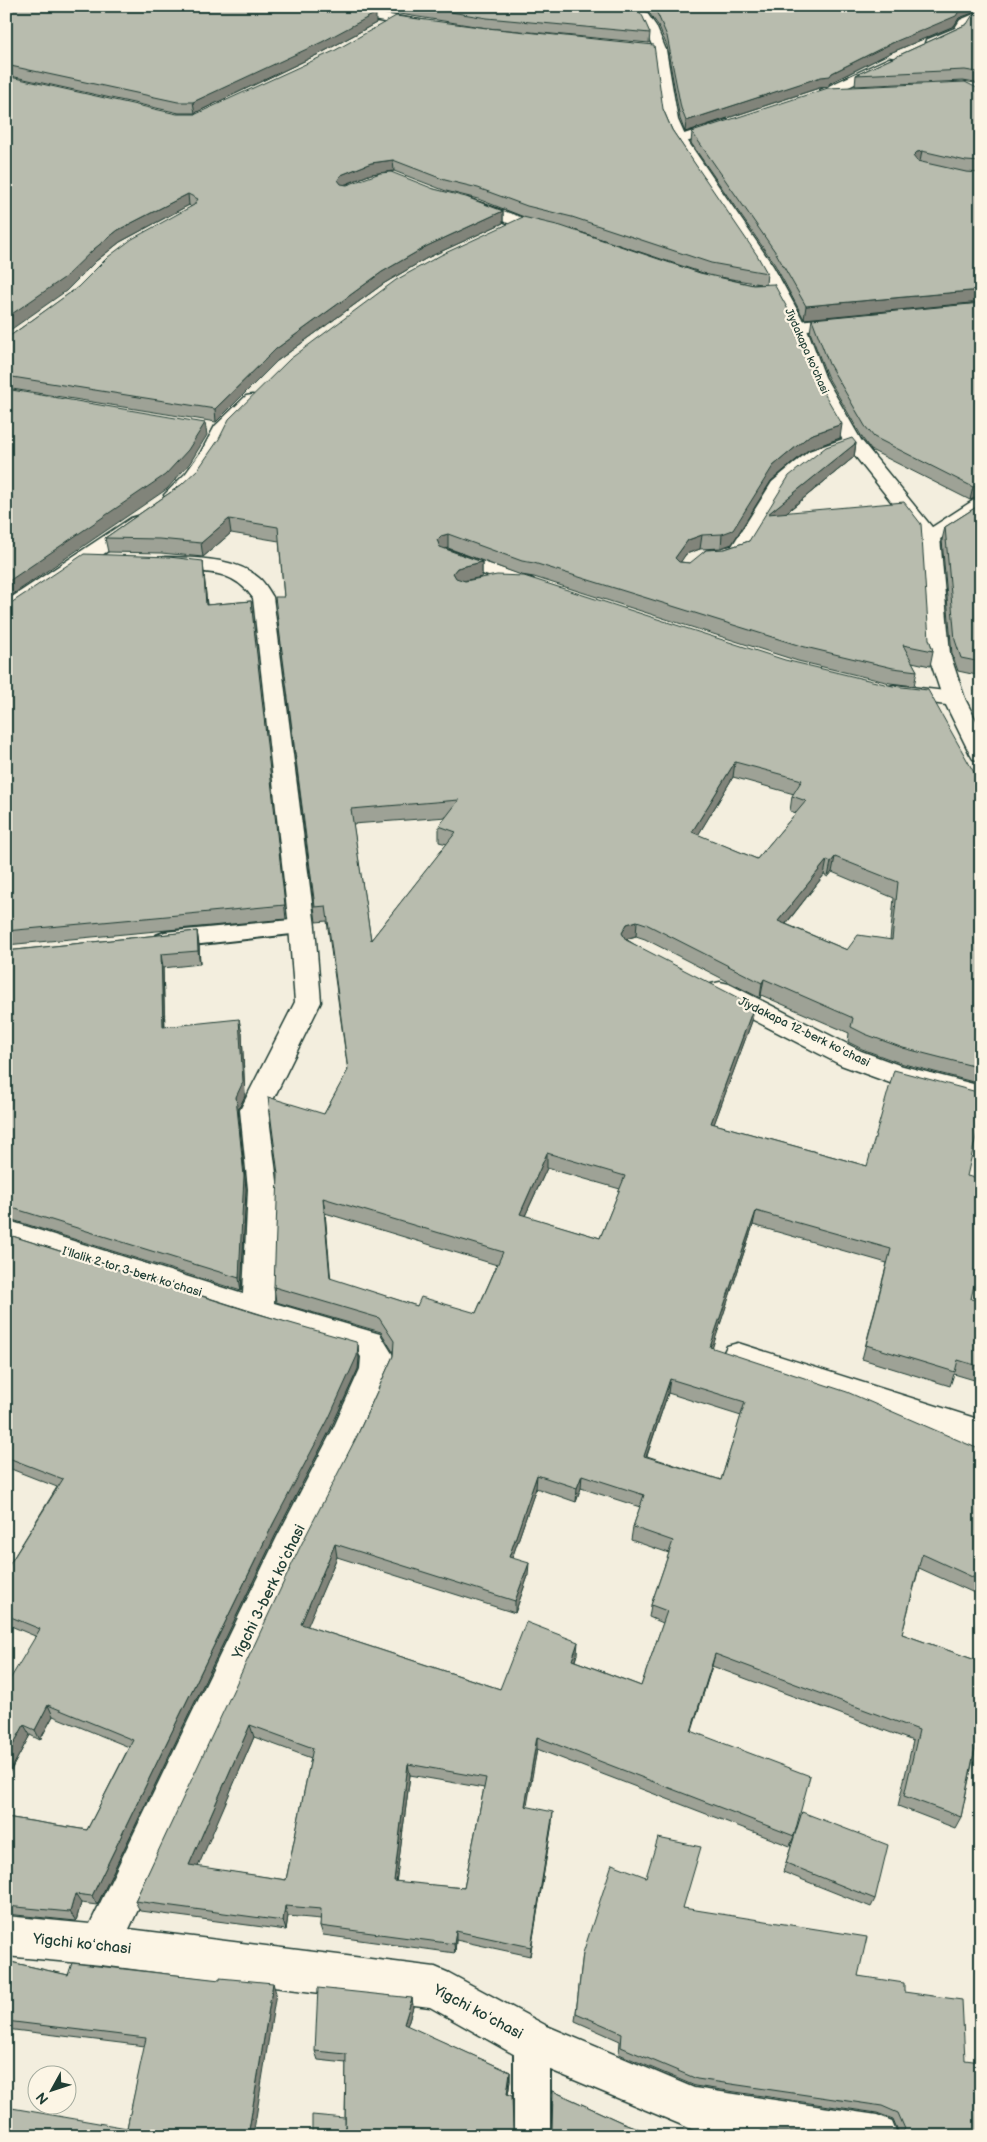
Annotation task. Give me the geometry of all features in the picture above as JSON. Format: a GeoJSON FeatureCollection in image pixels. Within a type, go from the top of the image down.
{"type":"FeatureCollection","features":[{"type":"Feature","properties":{"kind":"street"},"geometry":{"type":"LineString","coordinates":[[314,6],[393,21],[438,27]]}},
{"type":"Feature","properties":{"kind":"street","name":"Jiydakapa ko'chasi"},"geometry":{"type":"LineString","coordinates":[[636,6],[650,26],[660,50],[671,120],[680,140],[755,250],[798,326],[816,377],[853,442],[930,537]]}},
{"type":"Feature","properties":{"kind":"street"},"geometry":{"type":"LineString","coordinates":[[915,50],[960,30],[964,23],[981,15]]}},
{"type":"Feature","properties":{"kind":"street"},"geometry":{"type":"LineString","coordinates":[[377,30],[393,21]]}},
{"type":"Feature","properties":{"kind":"street"},"geometry":{"type":"LineString","coordinates":[[960,30],[974,35]]}},
{"type":"Feature","properties":{"kind":"street"},"geometry":{"type":"LineString","coordinates":[[640,47],[660,50]]}},
{"type":"Feature","properties":{"kind":"street"},"geometry":{"type":"LineString","coordinates":[[855,92],[821,95],[896,58]]}},
{"type":"Feature","properties":{"kind":"street"},"geometry":{"type":"LineString","coordinates":[[680,140],[744,118]]}},
{"type":"Feature","properties":{"kind":"street"},"geometry":{"type":"LineString","coordinates":[[456,200],[521,223],[566,234]]}},
{"type":"Feature","properties":{"kind":"street"},"geometry":{"type":"LineString","coordinates":[[495,235],[521,223]]}},
{"type":"Feature","properties":{"kind":"street"},"geometry":{"type":"LineString","coordinates":[[761,291],[779,292]]}},
{"type":"Feature","properties":{"kind":"street"},"geometry":{"type":"LineString","coordinates":[[798,326],[868,320]]}},
{"type":"Feature","properties":{"kind":"street"},"geometry":{"type":"LineString","coordinates":[[6,611],[156,509],[193,477],[210,452],[221,430],[265,387]]}},
{"type":"Feature","properties":{"kind":"street"},"geometry":{"type":"LineString","coordinates":[[202,426],[221,430]]}},
{"type":"Feature","properties":{"kind":"street"},"geometry":{"type":"LineString","coordinates":[[694,560],[711,555],[732,554],[740,550],[780,486],[816,455],[853,442]]}},
{"type":"Feature","properties":{"kind":"street"},"geometry":{"type":"LineString","coordinates":[[981,504],[930,537],[938,654],[954,699],[981,754]]}},
{"type":"Feature","properties":{"kind":"street"},"geometry":{"type":"LineString","coordinates":[[450,556],[535,586],[504,582],[473,587]]}},
{"type":"Feature","properties":{"kind":"street"},"geometry":{"type":"LineString","coordinates":[[84,559],[194,564],[224,569],[252,582],[263,598],[302,927],[308,1002],[254,1110],[263,1189],[258,1311]]}},
{"type":"Feature","properties":{"kind":"street"},"geometry":{"type":"LineString","coordinates":[[872,688],[890,692],[954,699]]}},
{"type":"Feature","properties":{"kind":"street","name":"Jiydakapa 12-berk koʻchasi"},"geometry":{"type":"LineString","coordinates":[[696,979],[851,1058],[893,1074],[981,1097]]}},
{"type":"Feature","properties":{"kind":"street","name":"Iʻllalik 2-tor 3-berk koʻchasi"},"geometry":{"type":"LineString","coordinates":[[6,1232],[258,1311]]}},
{"type":"Feature","properties":{"kind":"street","name":"Yigchi 3-berk koʻchasi"},"geometry":{"type":"LineString","coordinates":[[101,1944],[289,1548],[345,1439],[376,1369],[377,1355],[369,1343],[258,1311]]}},
{"type":"Feature","properties":{"kind":"street"},"geometry":{"type":"LineString","coordinates":[[732,1354],[981,1435]]}},
{"type":"Feature","properties":{"kind":"street","name":"Yigchi koʻchasi"},"geometry":{"type":"LineString","coordinates":[[6,1936],[101,1944],[435,1987],[532,2041],[694,2109],[877,2136]]}},
{"type":"Feature","properties":{"kind":"lane"},"geometry":{"type":"LineString","coordinates":[[144,942],[302,927]]}},
{"type":"Feature","properties":{"kind":"lane"},"geometry":{"type":"LineString","coordinates":[[532,2041],[532,2136]]}},
{"type":"Feature","properties":{"kind":"building"},"geometry":{"type":"Polygon","coordinates":[[[6,6],[340,6],[376,13],[322,42],[193,102],[178,102],[6,65],[6,6]]]}},
{"type":"Feature","properties":{"kind":"building"},"geometry":{"type":"Polygon","coordinates":[[[414,6],[636,6],[650,33],[487,18],[414,6]]]}},
{"type":"Feature","properties":{"kind":"building"},"geometry":{"type":"Polygon","coordinates":[[[652,6],[966,6],[961,8],[956,16],[892,43],[832,73],[830,76],[821,77],[686,121],[681,108],[667,36],[652,6]]]}},
{"type":"Feature","properties":{"kind":"building"},"geometry":{"type":"Polygon","coordinates":[[[981,13],[981,74],[965,70],[856,75],[967,24],[972,16],[981,13]]]}},
{"type":"Feature","properties":{"kind":"building"},"geometry":{"type":"Polygon","coordinates":[[[396,16],[487,28],[654,45],[663,109],[672,130],[757,255],[767,273],[711,263],[572,217],[527,206],[478,188],[445,180],[393,160],[371,163],[341,175],[338,180],[341,184],[347,185],[380,173],[391,172],[434,189],[466,197],[503,211],[427,246],[382,272],[276,349],[215,409],[6,376],[6,337],[78,287],[108,257],[132,239],[194,205],[198,199],[188,194],[118,230],[94,249],[64,278],[6,318],[6,76],[177,114],[196,114],[334,51],[396,16]]]}},
{"type":"Feature","properties":{"kind":"building"},"geometry":{"type":"Polygon","coordinates":[[[965,82],[981,90],[981,162],[966,161],[922,151],[917,152],[913,156],[917,161],[966,172],[981,173],[981,290],[806,306],[776,253],[692,132],[828,88],[965,82]]]}},
{"type":"Feature","properties":{"kind":"building"},"geometry":{"type":"Polygon","coordinates":[[[523,217],[561,226],[700,273],[753,285],[774,284],[790,313],[807,364],[842,424],[810,435],[773,466],[733,530],[722,534],[702,535],[688,540],[675,558],[679,562],[690,563],[706,550],[725,549],[749,541],[789,476],[826,447],[852,438],[856,443],[768,514],[904,502],[921,524],[929,639],[933,651],[903,645],[917,671],[893,668],[801,646],[534,563],[522,561],[448,534],[441,536],[437,540],[440,547],[482,562],[457,568],[453,573],[456,578],[465,581],[497,575],[524,576],[785,660],[893,686],[928,690],[981,785],[981,1068],[903,1048],[865,1034],[851,1027],[853,1018],[764,979],[762,983],[646,924],[637,921],[627,924],[622,933],[626,940],[754,1006],[711,1123],[867,1166],[894,1070],[981,1093],[981,1115],[967,1176],[981,1179],[981,1253],[971,1299],[981,1301],[981,1367],[958,1360],[955,1372],[866,1345],[891,1249],[756,1211],[710,1347],[847,1392],[981,1450],[981,1529],[979,1533],[981,1534],[981,1581],[922,1554],[902,1634],[981,1662],[981,1729],[979,1728],[961,1817],[904,1796],[919,1730],[715,1654],[691,1731],[810,1776],[794,1836],[537,1737],[525,1806],[553,1812],[531,1947],[456,1931],[454,1944],[320,1926],[321,1909],[285,1906],[283,1921],[135,1901],[300,1547],[357,1436],[393,1356],[394,1341],[379,1318],[274,1287],[278,1174],[268,1097],[324,1114],[348,1070],[326,906],[315,907],[275,597],[284,597],[278,527],[229,519],[201,543],[159,539],[105,538],[181,485],[199,468],[219,439],[229,419],[290,359],[396,280],[441,255],[523,217]],[[735,762],[692,832],[757,859],[806,801],[792,796],[802,780],[735,762]],[[459,800],[351,809],[371,940],[456,832],[439,826],[459,800]],[[835,857],[831,862],[827,860],[778,921],[847,950],[858,935],[892,940],[898,882],[835,857]],[[547,1153],[520,1214],[600,1238],[625,1176],[547,1153]],[[323,1198],[330,1278],[417,1306],[421,1297],[476,1313],[503,1252],[323,1198]],[[670,1379],[644,1456],[721,1480],[745,1402],[670,1379]],[[537,1475],[509,1557],[529,1563],[515,1601],[335,1544],[301,1624],[500,1689],[526,1622],[578,1642],[572,1660],[641,1686],[667,1611],[651,1605],[673,1541],[633,1527],[644,1495],[582,1475],[577,1488],[537,1475]],[[250,1725],[189,1865],[286,1880],[313,1748],[250,1725]],[[408,1764],[394,1881],[464,1888],[486,1778],[408,1764]]]}},
{"type":"Feature","properties":{"kind":"building"},"geometry":{"type":"Polygon","coordinates":[[[981,303],[981,484],[973,487],[874,437],[865,426],[829,364],[812,319],[981,303]]]}},
{"type":"Feature","properties":{"kind":"building"},"geometry":{"type":"Polygon","coordinates":[[[6,389],[205,423],[188,450],[165,475],[6,583],[6,389]]]}},
{"type":"Feature","properties":{"kind":"building"},"geometry":{"type":"Polygon","coordinates":[[[981,504],[981,662],[961,658],[955,640],[945,527],[981,504]]]}},
{"type":"Feature","properties":{"kind":"building"},"geometry":{"type":"Polygon","coordinates":[[[84,554],[169,557],[203,561],[206,605],[251,601],[285,905],[6,931],[6,604],[11,603],[84,554]]]}},
{"type":"Feature","properties":{"kind":"building"},"geometry":{"type":"Polygon","coordinates":[[[197,931],[198,951],[161,954],[163,1027],[239,1019],[243,1082],[236,1097],[244,1176],[239,1278],[6,1206],[6,951],[197,931]]]}},
{"type":"Feature","properties":{"kind":"building"},"geometry":{"type":"Polygon","coordinates":[[[6,1234],[255,1313],[356,1342],[358,1345],[357,1356],[329,1418],[273,1524],[92,1896],[75,1894],[70,1912],[6,1906],[6,1817],[87,1830],[133,1740],[48,1705],[35,1730],[24,1725],[6,1758],[6,1686],[40,1629],[6,1615],[6,1570],[63,1479],[6,1457],[6,1234]]]}},
{"type":"Feature","properties":{"kind":"building"},"geometry":{"type":"Polygon","coordinates":[[[802,1812],[888,1845],[875,1899],[786,1863],[802,1812]]]}},
{"type":"Feature","properties":{"kind":"building"},"geometry":{"type":"Polygon","coordinates":[[[658,1838],[701,1847],[683,1908],[867,1937],[858,1976],[904,1983],[904,1992],[962,2000],[965,2060],[981,2062],[981,2136],[760,2136],[761,2131],[903,2131],[905,2129],[898,2113],[882,2106],[697,2079],[621,2047],[622,2033],[576,2013],[583,1953],[612,1864],[646,1877],[658,1838]]]}},
{"type":"Feature","properties":{"kind":"building"},"geometry":{"type":"Polygon","coordinates":[[[6,1961],[68,1975],[72,1963],[220,1980],[220,1978],[273,1983],[248,2136],[6,2136],[6,2107],[28,2111],[28,2114],[46,2114],[127,2128],[146,2038],[6,2021],[6,1961]]]}},
{"type":"Feature","properties":{"kind":"building"},"geometry":{"type":"Polygon","coordinates":[[[318,1988],[412,1998],[404,2024],[510,2072],[507,2094],[512,2096],[513,2130],[552,2130],[553,2091],[621,2122],[658,2136],[461,2136],[461,2132],[397,2136],[345,2136],[346,2054],[315,2051],[318,1988]]]}},
{"type":"Feature","properties":{"kind":"building"},"geometry":{"type":"Polygon","coordinates":[[[312,2115],[345,2118],[345,2136],[312,2136],[312,2115]]]}}]}
